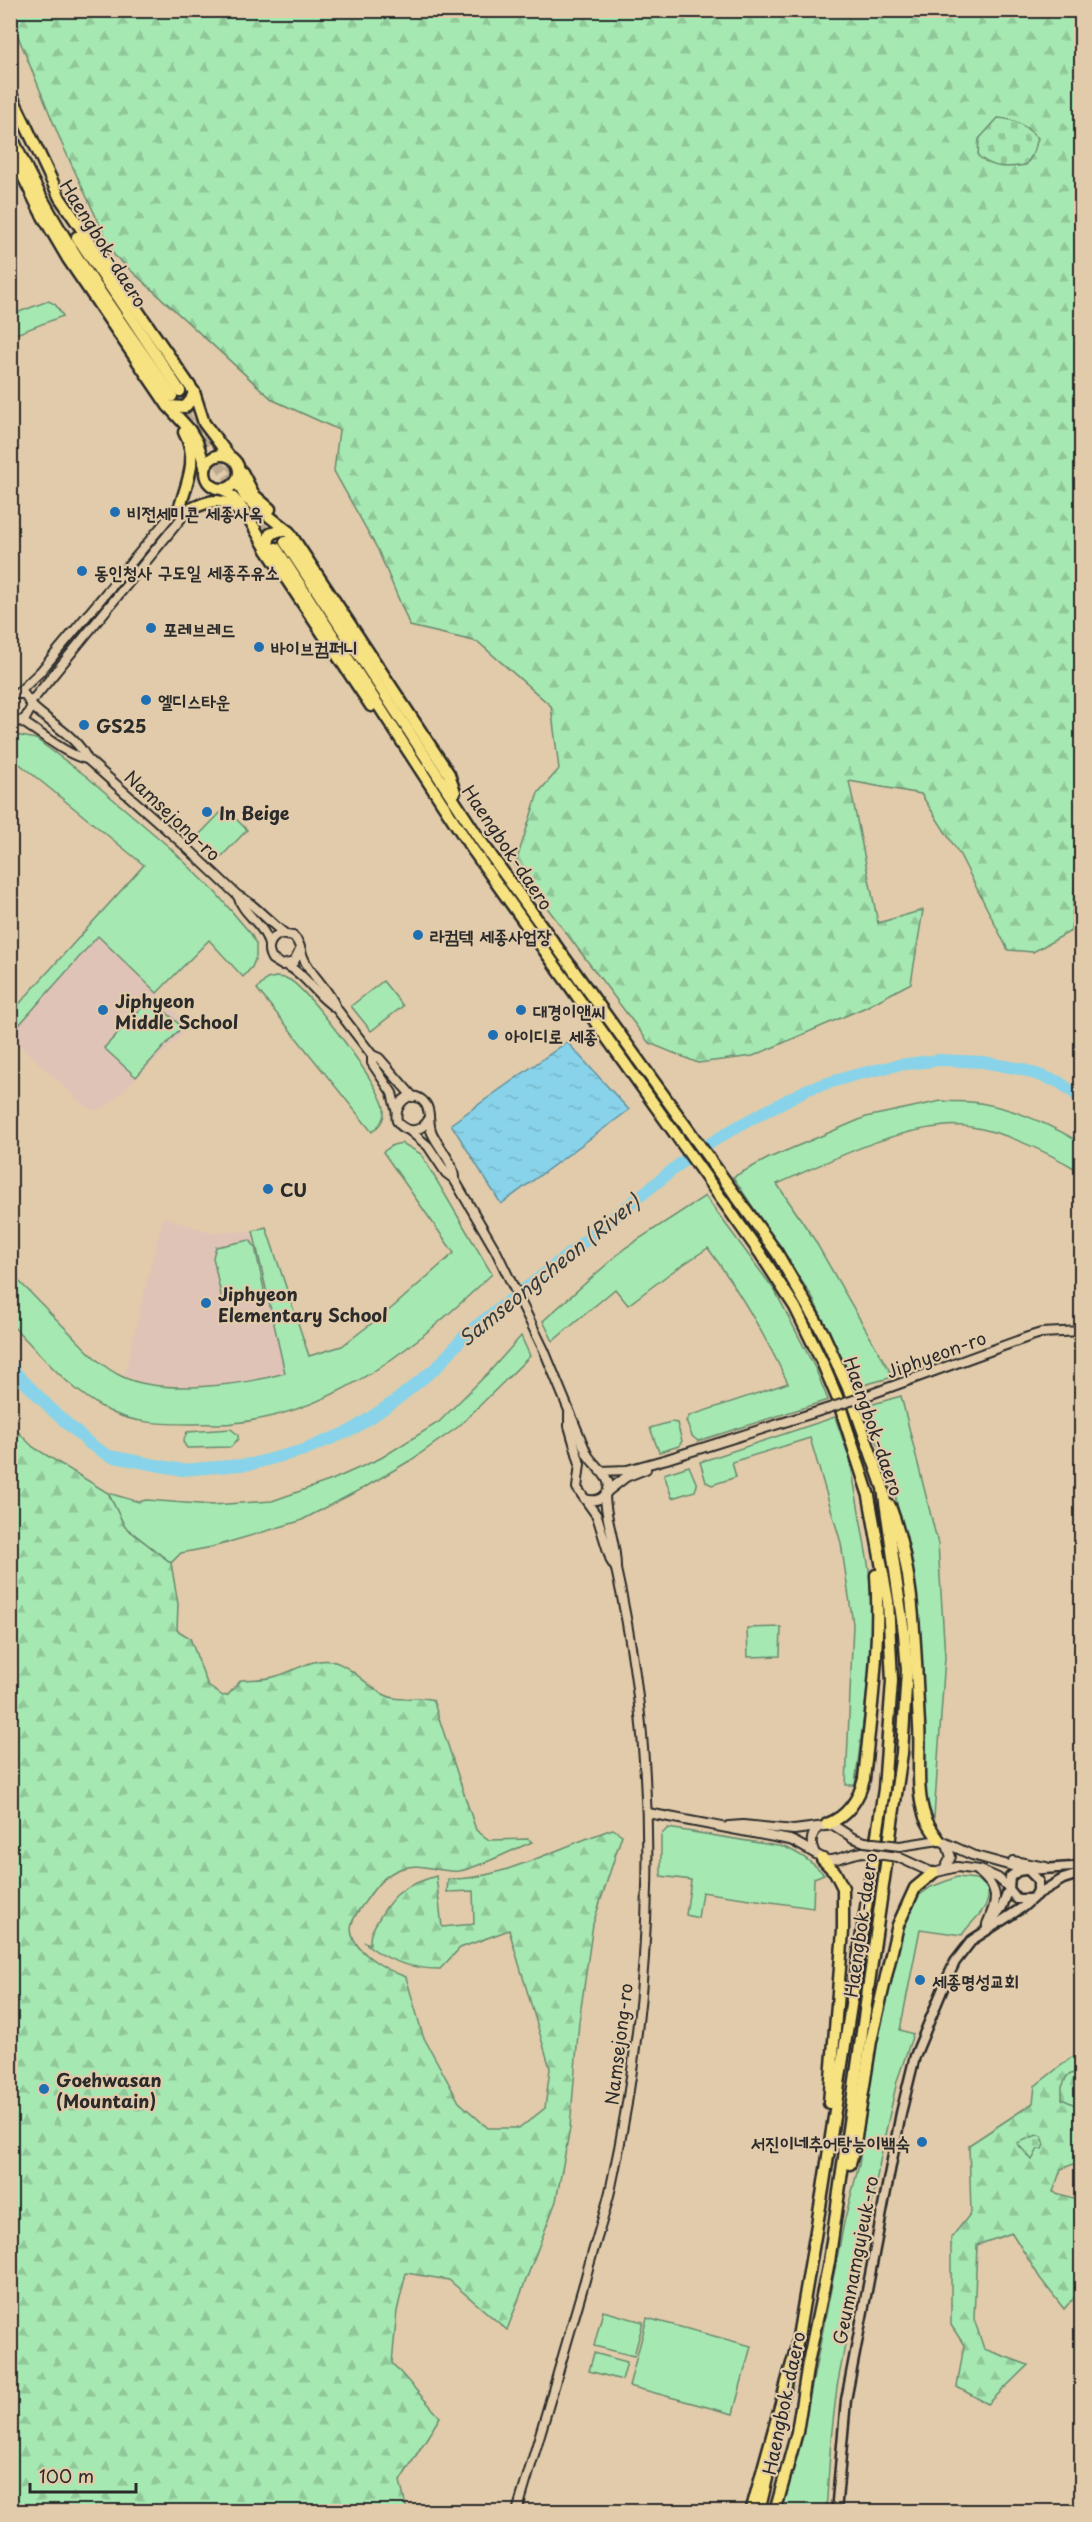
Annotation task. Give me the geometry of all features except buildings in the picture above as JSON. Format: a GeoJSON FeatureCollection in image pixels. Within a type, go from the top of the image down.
{"type":"FeatureCollection","features":[{"type":"Feature","properties":{"kind":"highway"},"geometry":{"type":"LineString","coordinates":[[10,92],[60,198],[194,392],[204,423],[235,465],[240,486],[246,498],[279,543]]}},
{"type":"Feature","properties":{"kind":"highway","name":"Haengbok-daero"},"geometry":{"type":"LineString","coordinates":[[10,107],[63,213],[174,398]]}},
{"type":"Feature","properties":{"kind":"highway","name":"Haengbok-daero"},"geometry":{"type":"LineString","coordinates":[[10,132],[66,237],[174,398]]}},
{"type":"Feature","properties":{"kind":"highway"},"geometry":{"type":"LineString","coordinates":[[10,150],[68,259],[174,398],[197,442],[208,482],[237,500],[246,512],[279,543]]}},
{"type":"Feature","properties":{"kind":"highway"},"geometry":{"type":"LineString","coordinates":[[174,398],[185,406],[191,400],[194,392]]}},
{"type":"Feature","properties":{"kind":"highway"},"geometry":{"type":"LineString","coordinates":[[174,398],[193,457],[184,506]]}},
{"type":"Feature","properties":{"kind":"highway"},"geometry":{"type":"LineString","coordinates":[[184,506],[213,457],[218,455],[235,465]]}},
{"type":"Feature","properties":{"kind":"highway"},"geometry":{"type":"LineString","coordinates":[[184,506],[208,492],[233,485],[235,465]]}},
{"type":"Feature","properties":{"kind":"highway"},"geometry":{"type":"LineString","coordinates":[[184,506],[212,500],[228,502],[279,543]]}},
{"type":"Feature","properties":{"kind":"highway","name":"Haengbok-daero"},"geometry":{"type":"LineString","coordinates":[[279,543],[458,804],[480,840],[777,1253],[823,1333],[848,1388],[882,1488],[904,1634],[907,1702],[902,1753],[829,2262],[808,2363],[797,2432],[775,2511]]}},
{"type":"Feature","properties":{"kind":"highway","name":"Haengbok-daero"},"geometry":{"type":"LineString","coordinates":[[279,543],[470,846],[717,1196],[760,1253],[795,1307],[837,1397],[869,1496],[873,1530],[888,1601],[892,1682],[884,1789],[823,2189],[796,2349],[751,2511]]}},
{"type":"Feature","properties":{"kind":"highway"},"geometry":{"type":"LineString","coordinates":[[882,1488],[897,1524],[913,1621],[920,1747],[920,1794],[925,1818],[942,1841]]}},
{"type":"Feature","properties":{"kind":"highway"},"geometry":{"type":"LineString","coordinates":[[824,1825],[839,1820],[847,1811],[861,1790],[864,1779],[878,1657],[880,1618],[873,1530]]}},
{"type":"Feature","properties":{"kind":"highway"},"geometry":{"type":"LineString","coordinates":[[818,1855],[835,1872],[843,1888],[843,1931],[826,2127],[823,2189]]}},
{"type":"Feature","properties":{"kind":"highway"},"geometry":{"type":"LineString","coordinates":[[840,2193],[854,2149],[871,2041],[898,1925],[915,1888],[939,1872]]}},
{"type":"Feature","properties":{"kind":"highway"},"geometry":{"type":"LineString","coordinates":[[759,2511],[796,2349]]}},
{"type":"Feature","properties":{"kind":"highway"},"geometry":{"type":"LineString","coordinates":[[769,2511],[808,2363]]}},
{"type":"Feature","properties":{"kind":"main road"},"geometry":{"type":"LineString","coordinates":[[1026,1870],[1082,1864]]}},
{"type":"Feature","properties":{"kind":"main road"},"geometry":{"type":"LineString","coordinates":[[1009,1888],[1017,1899],[1034,1897],[1038,1890],[1038,1880],[1026,1870]]}},
{"type":"Feature","properties":{"kind":"main road","name":"Geumnamgujeuk-ro"},"geometry":{"type":"LineString","coordinates":[[985,1929],[1002,1907],[1013,1873],[1026,1870]]}},
{"type":"Feature","properties":{"kind":"main road","name":"Geumnamgujeuk-ro"},"geometry":{"type":"LineString","coordinates":[[836,2511],[846,2400],[908,2080],[930,2020],[956,1962],[972,1940],[985,1929],[1023,1907],[1034,1897],[1063,1879],[1082,1873]]}},
{"type":"Feature","properties":{"kind":"street"},"geometry":{"type":"LineString","coordinates":[[14,693],[40,672],[184,506]]}},
{"type":"Feature","properties":{"kind":"street"},"geometry":{"type":"LineString","coordinates":[[15,722],[29,715],[31,704],[184,506]]}},
{"type":"Feature","properties":{"kind":"street","name":"Namsejong-ro"},"geometry":{"type":"LineString","coordinates":[[14,693],[28,698],[45,719],[81,747],[87,759],[238,896],[245,898],[269,924],[284,933]]}},
{"type":"Feature","properties":{"kind":"street","name":"Namsejong-ro"},"geometry":{"type":"LineString","coordinates":[[15,722],[43,734],[75,757],[87,759]]}},
{"type":"Feature","properties":{"kind":"street","name":"Namsejong-ro"},"geometry":{"type":"LineString","coordinates":[[238,896],[240,904],[264,930],[269,945]]}},
{"type":"Feature","properties":{"kind":"street"},"geometry":{"type":"LineString","coordinates":[[336,1008],[328,1004],[296,970],[278,964],[272,959],[269,945],[275,937],[284,933],[296,939],[311,971],[332,996],[336,1008],[372,1055],[379,1058],[413,1097],[426,1104],[430,1131],[454,1169],[454,1179]]}},
{"type":"Feature","properties":{"kind":"street"},"geometry":{"type":"LineString","coordinates":[[286,965],[298,958],[300,950]]}},
{"type":"Feature","properties":{"kind":"street"},"geometry":{"type":"LineString","coordinates":[[372,1055],[372,1063],[392,1093],[397,1121],[428,1146],[446,1173],[454,1179],[496,1251],[532,1326],[569,1413],[575,1421],[592,1464],[608,1481],[606,1493],[596,1500],[585,1499],[577,1488],[580,1464],[569,1426],[569,1413]]}},
{"type":"Feature","properties":{"kind":"street"},"geometry":{"type":"LineString","coordinates":[[396,1110],[402,1100],[413,1097]]}},
{"type":"Feature","properties":{"kind":"street"},"geometry":{"type":"LineString","coordinates":[[410,1131],[422,1128],[429,1119]]}},
{"type":"Feature","properties":{"kind":"street","name":"Jiphyeon-ro"},"geometry":{"type":"LineString","coordinates":[[599,1470],[627,1470],[667,1459],[826,1409],[1041,1333],[1082,1331]]}},
{"type":"Feature","properties":{"kind":"street","name":"Jiphyeon-ro"},"geometry":{"type":"LineString","coordinates":[[606,1493],[626,1477],[667,1459]]}},
{"type":"Feature","properties":{"kind":"street"},"geometry":{"type":"LineString","coordinates":[[579,1477],[587,1470],[599,1470]]}},
{"type":"Feature","properties":{"kind":"street","name":"Namsejong-ro"},"geometry":{"type":"LineString","coordinates":[[517,2511],[612,2178],[630,2084],[638,2018],[646,1914],[648,1813],[634,1661],[616,1569],[617,1555],[607,1516],[606,1493]]}},
{"type":"Feature","properties":{"kind":"street","name":"Namsejong-ro"},"geometry":{"type":"LineString","coordinates":[[585,1499],[597,1516],[611,1561],[616,1569]]}},
{"type":"Feature","properties":{"kind":"street"},"geometry":{"type":"LineString","coordinates":[[648,1813],[790,1840],[818,1855],[834,1860],[863,1852],[898,1857],[939,1872],[957,1867],[976,1869],[998,1878],[1009,1888]]}},
{"type":"Feature","properties":{"kind":"street"},"geometry":{"type":"LineString","coordinates":[[725,1826],[743,1825],[794,1830],[824,1825],[839,1827],[853,1838],[864,1842],[900,1846],[942,1841],[972,1855],[999,1861],[1059,1868]]}},
{"type":"Feature","properties":{"kind":"street"},"geometry":{"type":"LineString","coordinates":[[818,1855],[811,1840],[816,1829],[824,1825]]}},
{"type":"Feature","properties":{"kind":"street"},"geometry":{"type":"LineString","coordinates":[[939,1872],[951,1857],[951,1852],[942,1841]]}},
{"type":"Feature","properties":{"kind":"street"},"geometry":{"type":"LineString","coordinates":[[999,1861],[1026,1870]]}},
{"type":"Feature","properties":{"kind":"street"},"geometry":{"type":"LineString","coordinates":[[976,1869],[991,1883],[996,1893],[995,1905],[985,1929]]}},
{"type":"Feature","properties":{"kind":"shaded area","name":"Jiphyeon Middle School"},"geometry":{"type":"Polygon","coordinates":[[[98,936],[190,1027],[108,1105],[95,1110],[86,1107],[11,1037],[11,1034],[98,936]]]}},
{"type":"Feature","properties":{"kind":"shaded area","name":"Jiphyeon Elementary School"},"geometry":{"type":"Polygon","coordinates":[[[163,1217],[212,1233],[253,1231],[285,1373],[230,1384],[185,1386],[152,1384],[124,1376],[163,1217]]]}},
{"type":"Feature","properties":{"kind":"green space"},"geometry":{"type":"Polygon","coordinates":[[[10,11],[1081,11],[1082,867],[1076,869],[1071,931],[1033,952],[1008,950],[960,855],[921,794],[849,781],[878,923],[923,910],[911,983],[866,1007],[753,1056],[698,1063],[649,1043],[515,865],[538,793],[559,769],[551,706],[478,642],[410,626],[378,550],[334,471],[339,430],[273,400],[114,255],[62,144],[11,19],[10,11]]]}},
{"type":"Feature","properties":{"kind":"green space"},"geometry":{"type":"Polygon","coordinates":[[[998,118],[1020,124],[1038,138],[1034,152],[1026,165],[1000,166],[989,163],[978,156],[979,139],[998,118]]]}},
{"type":"Feature","properties":{"kind":"green space"},"geometry":{"type":"Polygon","coordinates":[[[48,301],[55,304],[63,316],[11,336],[11,315],[48,301]]]}},
{"type":"Feature","properties":{"kind":"green space"},"geometry":{"type":"Polygon","coordinates":[[[16,735],[36,739],[86,776],[168,846],[216,893],[251,934],[256,944],[256,957],[252,967],[243,977],[209,940],[157,993],[98,936],[11,1034],[11,1013],[144,865],[11,757],[11,738],[16,735]]]}},
{"type":"Feature","properties":{"kind":"green space"},"geometry":{"type":"Polygon","coordinates":[[[225,808],[247,830],[219,859],[197,837],[225,808]]]}},
{"type":"Feature","properties":{"kind":"green space"},"geometry":{"type":"Polygon","coordinates":[[[276,977],[290,980],[313,1002],[344,1041],[372,1082],[384,1109],[384,1116],[372,1132],[257,989],[267,979],[276,977]]]}},
{"type":"Feature","properties":{"kind":"green space"},"geometry":{"type":"Polygon","coordinates":[[[383,981],[403,1006],[371,1031],[351,1006],[383,981]]]}},
{"type":"Feature","properties":{"kind":"green space"},"geometry":{"type":"Polygon","coordinates":[[[151,998],[182,1027],[136,1077],[104,1048],[151,998]]]}},
{"type":"Feature","properties":{"kind":"green space"},"geometry":{"type":"Polygon","coordinates":[[[941,1101],[975,1102],[993,1106],[1032,1118],[1057,1130],[1081,1143],[1081,1172],[1034,1147],[997,1133],[961,1126],[945,1126],[880,1140],[777,1184],[814,1239],[893,1377],[856,1387],[811,1295],[733,1177],[769,1158],[866,1117],[941,1101]]]}},
{"type":"Feature","properties":{"kind":"green space"},"geometry":{"type":"Polygon","coordinates":[[[402,1143],[421,1154],[492,1274],[406,1349],[375,1371],[308,1405],[272,1416],[234,1423],[172,1424],[129,1419],[109,1411],[81,1393],[57,1372],[11,1324],[11,1273],[93,1356],[121,1376],[158,1386],[179,1387],[225,1384],[285,1373],[253,1231],[266,1227],[309,1356],[342,1346],[393,1307],[454,1253],[383,1152],[393,1145],[402,1143]]]}},
{"type":"Feature","properties":{"kind":"green space"},"geometry":{"type":"Polygon","coordinates":[[[705,1196],[775,1291],[816,1370],[828,1400],[698,1441],[692,1436],[686,1421],[689,1416],[788,1383],[751,1314],[708,1248],[628,1305],[615,1289],[553,1341],[543,1321],[625,1248],[705,1196]]]}},
{"type":"Feature","properties":{"kind":"green space"},"geometry":{"type":"Polygon","coordinates":[[[250,1240],[255,1247],[265,1294],[230,1302],[222,1300],[213,1257],[216,1247],[250,1240]]]}},
{"type":"Feature","properties":{"kind":"green space"},"geometry":{"type":"Polygon","coordinates":[[[521,1336],[530,1356],[458,1427],[411,1460],[300,1521],[212,1547],[181,1553],[171,1563],[125,1527],[108,1493],[139,1502],[146,1500],[212,1505],[272,1501],[332,1480],[381,1458],[439,1422],[521,1336]]]}},
{"type":"Feature","properties":{"kind":"green space"},"geometry":{"type":"Polygon","coordinates":[[[901,1396],[938,1544],[945,1657],[934,1817],[930,1812],[924,1788],[924,1719],[918,1624],[893,1481],[863,1407],[901,1396]]]}},
{"type":"Feature","properties":{"kind":"green space"},"geometry":{"type":"Polygon","coordinates":[[[835,1417],[850,1460],[869,1569],[873,1643],[855,1785],[846,1785],[853,1624],[841,1543],[810,1438],[732,1462],[736,1477],[712,1485],[706,1482],[700,1462],[835,1417]]]}},
{"type":"Feature","properties":{"kind":"green space"},"geometry":{"type":"Polygon","coordinates":[[[671,1422],[677,1423],[682,1441],[679,1446],[659,1452],[650,1428],[671,1422]]]}},
{"type":"Feature","properties":{"kind":"green space"},"geometry":{"type":"Polygon","coordinates":[[[11,1425],[33,1447],[108,1493],[125,1527],[171,1563],[178,1604],[177,1630],[190,1638],[208,1686],[223,1696],[228,1695],[241,1680],[269,1678],[325,1660],[346,1667],[389,1697],[433,1700],[476,1830],[489,1840],[528,1839],[532,1842],[485,1863],[459,1871],[415,1866],[394,1871],[377,1885],[352,1923],[351,1932],[355,1941],[369,1957],[406,1977],[423,2036],[459,2102],[488,2128],[520,2128],[545,2108],[550,2068],[509,1930],[460,1948],[440,1969],[399,1962],[381,1954],[364,1942],[370,1944],[370,1936],[391,1901],[403,1890],[417,1883],[436,1876],[442,1927],[474,1924],[473,1891],[447,1892],[448,1879],[468,1878],[510,1868],[613,1829],[622,1835],[593,1924],[579,2022],[570,2128],[556,2201],[507,2330],[449,2280],[406,2273],[397,2311],[392,2363],[440,2417],[400,2481],[407,2511],[11,2511],[11,1425]]]}},
{"type":"Feature","properties":{"kind":"green space"},"geometry":{"type":"Polygon","coordinates":[[[231,1429],[238,1435],[238,1439],[231,1447],[187,1448],[183,1442],[187,1432],[231,1429]]]}},
{"type":"Feature","properties":{"kind":"green space"},"geometry":{"type":"Polygon","coordinates":[[[689,1466],[697,1485],[695,1491],[672,1498],[664,1474],[689,1466]]]}},
{"type":"Feature","properties":{"kind":"green space"},"geometry":{"type":"Polygon","coordinates":[[[781,1627],[780,1656],[748,1657],[747,1628],[781,1627]]]}},
{"type":"Feature","properties":{"kind":"green space"},"geometry":{"type":"Polygon","coordinates":[[[668,1828],[784,1847],[795,1852],[824,1874],[814,1878],[813,1908],[702,1892],[698,1918],[686,1915],[691,1880],[661,1876],[661,1835],[668,1828]]]}},
{"type":"Feature","properties":{"kind":"green space"},"geometry":{"type":"Polygon","coordinates":[[[957,1877],[976,1879],[987,1887],[987,1901],[985,1907],[962,1935],[920,1929],[900,2030],[913,2034],[897,2081],[885,2135],[837,2387],[826,2511],[781,2512],[805,2421],[845,2218],[859,2165],[875,2048],[906,1917],[917,1897],[931,1887],[957,1877]]]}},
{"type":"Feature","properties":{"kind":"green space"},"geometry":{"type":"Polygon","coordinates":[[[1081,2050],[1081,2161],[1061,2169],[1053,2192],[1076,2199],[1081,2209],[1081,2289],[1064,2309],[1040,2278],[1012,2233],[977,2245],[974,2319],[984,2349],[1028,2365],[988,2404],[957,2387],[964,2345],[951,2325],[951,2238],[971,2213],[969,2145],[1033,2103],[1035,2086],[1081,2050]]]}},
{"type":"Feature","properties":{"kind":"green space"},"geometry":{"type":"Polygon","coordinates":[[[1073,2073],[1081,2075],[1081,2105],[1075,2105],[1062,2099],[1062,2087],[1067,2076],[1073,2073]]]}},
{"type":"Feature","properties":{"kind":"green space"},"geometry":{"type":"Polygon","coordinates":[[[1037,2135],[1042,2136],[1045,2145],[1042,2149],[1038,2149],[1032,2160],[1017,2143],[1037,2135]]]}},
{"type":"Feature","properties":{"kind":"green space"},"geometry":{"type":"Polygon","coordinates":[[[603,2311],[643,2322],[634,2356],[594,2346],[603,2311]]]}},
{"type":"Feature","properties":{"kind":"green space"},"geometry":{"type":"Polygon","coordinates":[[[647,2318],[751,2346],[733,2414],[629,2386],[647,2318]]]}},
{"type":"Feature","properties":{"kind":"green space"},"geometry":{"type":"Polygon","coordinates":[[[594,2353],[627,2362],[622,2380],[589,2371],[594,2353]]]}},
{"type":"Feature","properties":{"kind":"water"},"geometry":{"type":"Polygon","coordinates":[[[567,1042],[629,1110],[501,1204],[451,1124],[567,1042]]]}},
{"type":"Feature","properties":{"kind":"waterway","name":"Samseongcheon (River)"},"geometry":{"type":"LineString","coordinates":[[10,1367],[54,1412],[90,1444],[109,1456],[182,1470],[252,1464],[304,1450],[352,1430],[395,1401],[437,1367],[467,1333],[691,1155],[740,1125],[808,1089],[898,1065],[940,1060],[983,1062],[1021,1069],[1059,1082],[1082,1099]]}},
{"type":"Feature","properties":{"kind":"tunnel"},"geometry":{"type":"LineString","coordinates":[[180,391],[202,424]]}},
{"type":"Feature","properties":{"kind":"tunnel"},"geometry":{"type":"LineString","coordinates":[[176,401],[272,542]]}},
{"type":"Feature","properties":{"kind":"tunnel"},"geometry":{"type":"LineString","coordinates":[[222,451],[243,483]]}},
{"type":"Feature","properties":{"kind":"place","name":"비전세미콘 세종사옥"},"geometry":{"type":"Point","coordinates":[115,512]}},
{"type":"Feature","properties":{"kind":"place","name":"동인청사 구도일 세종주유소"},"geometry":{"type":"Point","coordinates":[82,571]}},
{"type":"Feature","properties":{"kind":"place","name":"포레브레드"},"geometry":{"type":"Point","coordinates":[151,628]}},
{"type":"Feature","properties":{"kind":"place","name":"바이브컴퍼니"},"geometry":{"type":"Point","coordinates":[259,647]}},
{"type":"Feature","properties":{"kind":"place","name":"엘디스타운"},"geometry":{"type":"Point","coordinates":[146,700]}},
{"type":"Feature","properties":{"kind":"place","name":"GS25"},"geometry":{"type":"Point","coordinates":[84,725]}},
{"type":"Feature","properties":{"kind":"place","name":"In Beige"},"geometry":{"type":"Point","coordinates":[207,812]}},
{"type":"Feature","properties":{"kind":"place","name":"라컴텍 세종사업장"},"geometry":{"type":"Point","coordinates":[418,935]}},
{"type":"Feature","properties":{"kind":"place","name":"Jiphyeon Middle School"},"geometry":{"type":"Point","coordinates":[103,1010]}},
{"type":"Feature","properties":{"kind":"place","name":"대경이앤씨"},"geometry":{"type":"Point","coordinates":[521,1010]}},
{"type":"Feature","properties":{"kind":"place","name":"아이디로 세종"},"geometry":{"type":"Point","coordinates":[493,1035]}},
{"type":"Feature","properties":{"kind":"place","name":"CU"},"geometry":{"type":"Point","coordinates":[268,1189]}},
{"type":"Feature","properties":{"kind":"place","name":"Jiphyeon Elementary School"},"geometry":{"type":"Point","coordinates":[206,1303]}},
{"type":"Feature","properties":{"kind":"place","name":"세종명성교회"},"geometry":{"type":"Point","coordinates":[920,1980]}},
{"type":"Feature","properties":{"kind":"place","name":"Goehwasan (Mountain)"},"geometry":{"type":"Point","coordinates":[44,2089]}},
{"type":"Feature","properties":{"kind":"place","name":"서진이네추어탕능이백숙"},"geometry":{"type":"Point","coordinates":[922,2142]}}]}
